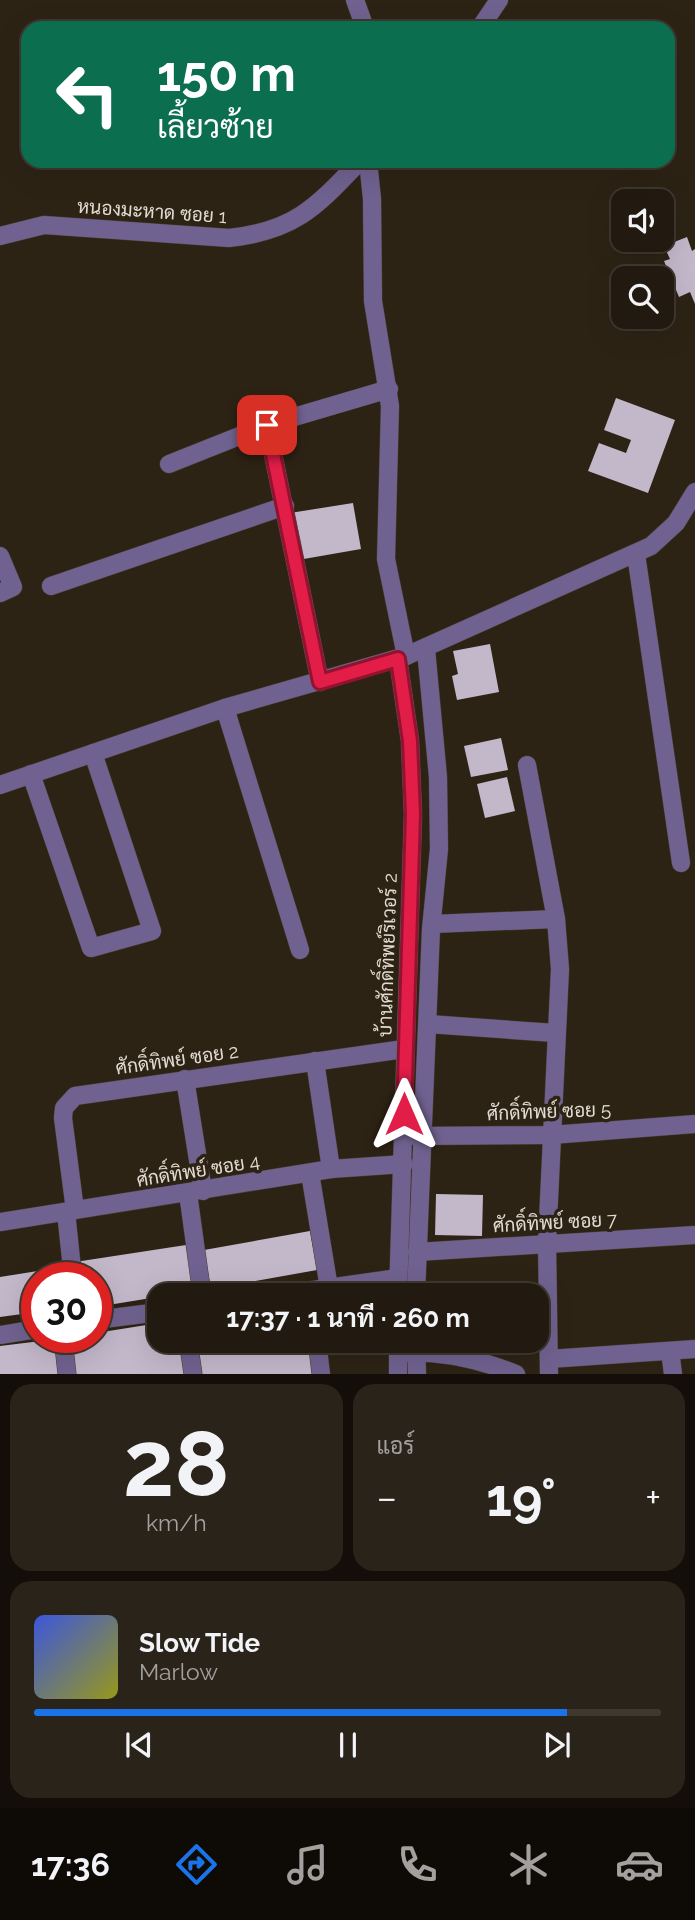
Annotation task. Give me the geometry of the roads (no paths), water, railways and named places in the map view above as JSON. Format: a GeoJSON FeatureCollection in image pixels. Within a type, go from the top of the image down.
{"type":"FeatureCollection","features":[{"type":"Feature","properties":{"kind":"street"},"geometry":{"type":"LineString","coordinates":[[355,0],[362,21]]}},
{"type":"Feature","properties":{"kind":"street"},"geometry":{"type":"LineString","coordinates":[[485,21],[499,0]]}},
{"type":"Feature","properties":{"kind":"street","name":"หนองมะหาด ซอย 1"},"geometry":{"type":"LineString","coordinates":[[0,236],[44,225],[229,238],[253,236],[275,230],[299,217],[323,200],[353,168]]}},
{"type":"Feature","properties":{"kind":"street","name":"บ้านศักดิ์ทิพย์ริเวอร์ 2"},"geometry":{"type":"LineString","coordinates":[[369,168],[372,199],[373,301],[389,388],[386,559],[402,658],[410,741],[413,814],[398,1283]]}},
{"type":"Feature","properties":{"kind":"street"},"geometry":{"type":"LineString","coordinates":[[169,464],[267,425],[389,388]]}},
{"type":"Feature","properties":{"kind":"street"},"geometry":{"type":"LineString","coordinates":[[267,425],[320,682]]}},
{"type":"Feature","properties":{"kind":"street"},"geometry":{"type":"LineString","coordinates":[[0,785],[225,708],[426,649],[636,554],[665,536],[695,492]]}},
{"type":"Feature","properties":{"kind":"street"},"geometry":{"type":"LineString","coordinates":[[51,586],[285,506]]}},
{"type":"Feature","properties":{"kind":"street"},"geometry":{"type":"LineString","coordinates":[[636,554],[681,863]]}},
{"type":"Feature","properties":{"kind":"street"},"geometry":{"type":"LineString","coordinates":[[0,556],[13,587],[0,593]]}},
{"type":"Feature","properties":{"kind":"street"},"geometry":{"type":"LineString","coordinates":[[416,1283],[432,924],[439,849],[438,777],[426,649]]}},
{"type":"Feature","properties":{"kind":"street"},"geometry":{"type":"LineString","coordinates":[[225,708],[300,950]]}},
{"type":"Feature","properties":{"kind":"street"},"geometry":{"type":"LineString","coordinates":[[31,774],[90,948],[152,931],[93,753]]}},
{"type":"Feature","properties":{"kind":"street"},"geometry":{"type":"LineString","coordinates":[[527,765],[556,919],[560,969],[547,1242],[549,1367],[695,1349]]}},
{"type":"Feature","properties":{"kind":"street"},"geometry":{"type":"LineString","coordinates":[[432,924],[556,919]]}},
{"type":"Feature","properties":{"kind":"street"},"geometry":{"type":"LineString","coordinates":[[407,967],[430,970]]}},
{"type":"Feature","properties":{"kind":"street"},"geometry":{"type":"LineString","coordinates":[[428,1024],[555,1033]]}},
{"type":"Feature","properties":{"kind":"street","name":"ศักดิ์ทิพย์ ซอย 2"},"geometry":{"type":"LineString","coordinates":[[70,1211],[63,1118],[68,1100],[86,1092],[404,1049]]}},
{"type":"Feature","properties":{"kind":"street"},"geometry":{"type":"LineString","coordinates":[[315,1061],[331,1169]]}},
{"type":"Feature","properties":{"kind":"street"},"geometry":{"type":"LineString","coordinates":[[185,1079],[201,1283]]}},
{"type":"Feature","properties":{"kind":"street","name":"ศักดิ์ทิพย์ ซอย 5"},"geometry":{"type":"LineString","coordinates":[[404,1136],[551,1135],[695,1124]]}},
{"type":"Feature","properties":{"kind":"street","name":"ศักดิ์ทิพย์ ซอย 4"},"geometry":{"type":"LineString","coordinates":[[0,1222],[331,1169],[404,1164]]}},
{"type":"Feature","properties":{"kind":"street"},"geometry":{"type":"LineString","coordinates":[[310,1173],[328,1283]]}},
{"type":"Feature","properties":{"kind":"street"},"geometry":{"type":"LineString","coordinates":[[70,1211],[72,1262]]}},
{"type":"Feature","properties":{"kind":"street","name":"ศักดิ์ทิพย์ ซอย 7"},"geometry":{"type":"LineString","coordinates":[[417,1252],[695,1235]]}},
{"type":"Feature","properties":{"kind":"street"},"geometry":{"type":"LineString","coordinates":[[112,1318],[147,1314]]}},
{"type":"Feature","properties":{"kind":"street"},"geometry":{"type":"LineString","coordinates":[[0,1335],[21,1332]]}},
{"type":"Feature","properties":{"kind":"street"},"geometry":{"type":"LineString","coordinates":[[670,1351],[673,1374]]}},
{"type":"Feature","properties":{"kind":"street"},"geometry":{"type":"LineString","coordinates":[[65,1353],[67,1374]]}},
{"type":"Feature","properties":{"kind":"street"},"geometry":{"type":"LineString","coordinates":[[190,1353],[193,1374]]}},
{"type":"Feature","properties":{"kind":"street"},"geometry":{"type":"LineString","coordinates":[[319,1353],[321,1374]]}},
{"type":"Feature","properties":{"kind":"street"},"geometry":{"type":"LineString","coordinates":[[398,1374],[405,1353]]}},
{"type":"Feature","properties":{"kind":"street"},"geometry":{"type":"LineString","coordinates":[[410,1353],[417,1374]]}},
{"type":"Feature","properties":{"kind":"street"},"geometry":{"type":"LineString","coordinates":[[440,1353],[516,1374]]}}]}
